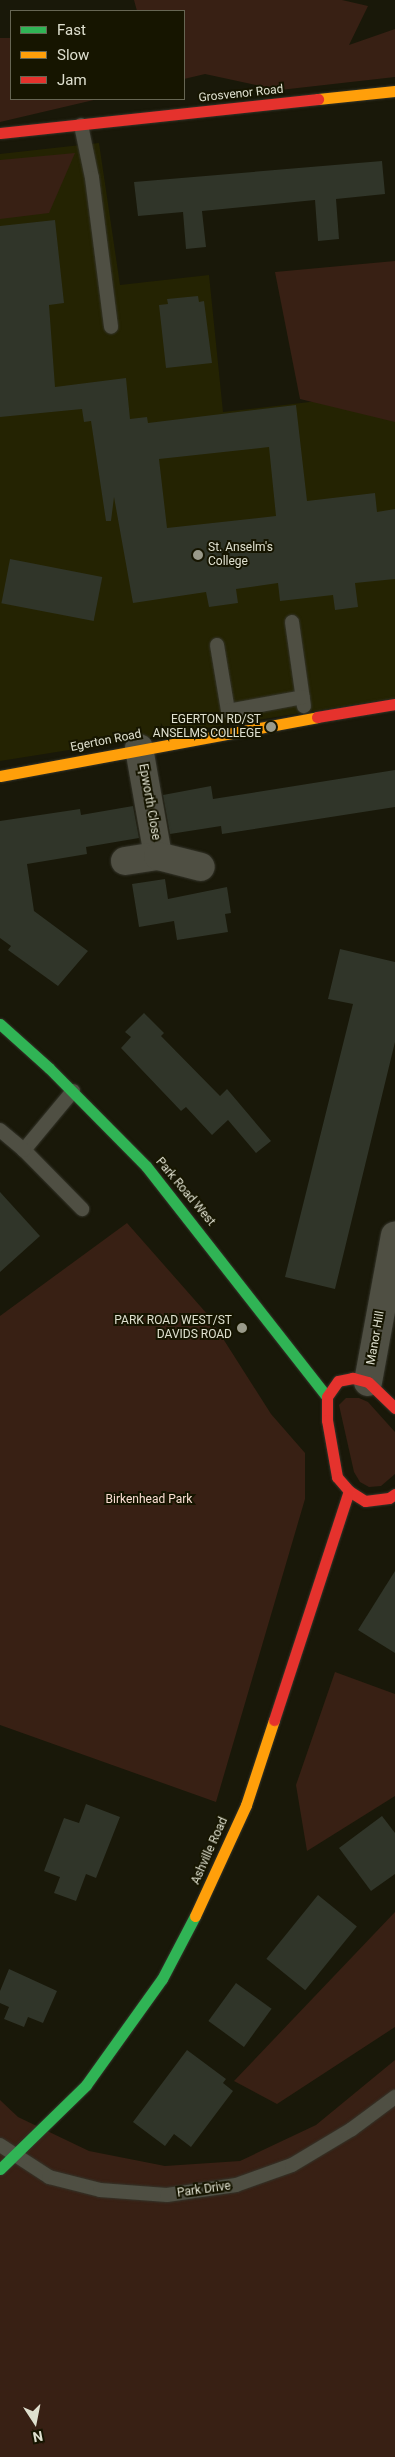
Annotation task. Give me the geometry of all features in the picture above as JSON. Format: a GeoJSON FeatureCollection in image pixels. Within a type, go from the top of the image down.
{"type":"FeatureCollection","features":[{"type":"Feature","properties":{"kind":"street","name":"Grosvenor Road"},"geometry":{"type":"LineString","coordinates":[[0,133],[395,91]]}},
{"type":"Feature","properties":{"kind":"street","name":"Egerton Road"},"geometry":{"type":"LineString","coordinates":[[0,776],[139,748],[395,704]]}},
{"type":"Feature","properties":{"kind":"street","name":"Epworth Close"},"geometry":{"type":"LineString","coordinates":[[139,748],[158,856]]}},
{"type":"Feature","properties":{"kind":"street","name":"Epworth Close"},"geometry":{"type":"LineString","coordinates":[[125,861],[158,856],[201,867]]}},
{"type":"Feature","properties":{"kind":"street","name":"Park Road West"},"geometry":{"type":"LineString","coordinates":[[0,1024],[73,1091],[146,1166],[327,1396]]}},
{"type":"Feature","properties":{"kind":"street","name":"Manor Hill"},"geometry":{"type":"LineString","coordinates":[[368,1382],[395,1235]]}},
{"type":"Feature","properties":{"kind":"street"},"geometry":{"type":"LineString","coordinates":[[395,1408],[368,1382],[353,1378],[338,1382],[327,1396],[327,1420],[337,1477],[349,1491],[364,1501],[389,1498],[395,1494]]}},
{"type":"Feature","properties":{"kind":"street","name":"Ashville Road"},"geometry":{"type":"LineString","coordinates":[[0,2169],[86,2085],[162,1978],[217,1873],[246,1805],[349,1491]]}},
{"type":"Feature","properties":{"kind":"lane"},"geometry":{"type":"LineString","coordinates":[[81,125],[92,178],[111,327]]}},
{"type":"Feature","properties":{"kind":"lane"},"geometry":{"type":"LineString","coordinates":[[292,622],[306,720]]}},
{"type":"Feature","properties":{"kind":"lane"},"geometry":{"type":"LineString","coordinates":[[216,645],[228,711],[303,697]]}},
{"type":"Feature","properties":{"kind":"lane"},"geometry":{"type":"LineString","coordinates":[[24,1150],[73,1091]]}},
{"type":"Feature","properties":{"kind":"lane"},"geometry":{"type":"LineString","coordinates":[[0,1130],[24,1150],[82,1210]]}},
{"type":"Feature","properties":{"kind":"lane","name":"Park Drive"},"geometry":{"type":"LineString","coordinates":[[0,2145],[13,2156],[49,2177],[100,2190],[167,2194],[236,2185],[292,2165],[352,2129],[395,2098]]}},
{"type":"Feature","properties":{"kind":"shaded area","name":"St. Anselm's College"},"geometry":{"type":"Polygon","coordinates":[[[99,143],[120,285],[209,275],[223,412],[395,392],[395,698],[0,761],[0,154],[99,143]]]}},
{"type":"Feature","properties":{"kind":"green space"},"geometry":{"type":"Polygon","coordinates":[[[134,0],[342,0],[368,6],[349,45],[395,29],[395,77],[280,90],[205,74],[185,79],[185,10],[137,10],[134,0]]]}},
{"type":"Feature","properties":{"kind":"green space"},"geometry":{"type":"Polygon","coordinates":[[[0,38],[10,38],[10,100],[94,100],[0,122],[0,38]]]}},
{"type":"Feature","properties":{"kind":"green space"},"geometry":{"type":"Polygon","coordinates":[[[75,153],[49,213],[0,219],[0,160],[75,153]]]}},
{"type":"Feature","properties":{"kind":"green space"},"geometry":{"type":"Polygon","coordinates":[[[395,261],[395,422],[300,399],[275,272],[395,261]]]}},
{"type":"Feature","properties":{"kind":"green space","name":"Birkenhead Park"},"geometry":{"type":"Polygon","coordinates":[[[127,1223],[208,1315],[271,1414],[305,1453],[305,1499],[216,1802],[0,1725],[0,1316],[127,1223]]]}},
{"type":"Feature","properties":{"kind":"green space"},"geometry":{"type":"Polygon","coordinates":[[[346,1398],[359,1398],[368,1402],[395,1432],[395,1474],[381,1486],[369,1487],[360,1482],[354,1472],[339,1405],[346,1398]]]}},
{"type":"Feature","properties":{"kind":"green space"},"geometry":{"type":"Polygon","coordinates":[[[335,1672],[395,1694],[395,1796],[307,1851],[296,1785],[335,1672]]]}},
{"type":"Feature","properties":{"kind":"green space"},"geometry":{"type":"Polygon","coordinates":[[[395,1912],[395,2027],[277,2104],[234,2081],[395,1912]]]}},
{"type":"Feature","properties":{"kind":"green space"},"geometry":{"type":"Polygon","coordinates":[[[395,2060],[395,2457],[0,2457],[0,2100],[18,2117],[89,2151],[165,2166],[240,2161],[316,2125],[395,2060]]]}},
{"type":"Feature","properties":{"kind":"building"},"geometry":{"type":"Polygon","coordinates":[[[382,161],[385,194],[336,199],[339,239],[318,241],[315,200],[202,211],[206,247],[186,249],[183,212],[138,216],[134,182],[382,161]]]}},
{"type":"Feature","properties":{"kind":"building"},"geometry":{"type":"Polygon","coordinates":[[[55,220],[64,303],[49,305],[55,387],[126,378],[130,419],[147,417],[148,423],[296,405],[307,501],[375,493],[377,512],[395,509],[395,579],[355,583],[358,607],[335,610],[333,595],[280,601],[278,583],[236,589],[238,603],[209,607],[206,592],[133,603],[114,497],[111,521],[106,521],[91,421],[84,422],[82,409],[0,417],[0,226],[55,220]],[[269,447],[159,459],[167,528],[276,516],[269,447]]]}},
{"type":"Feature","properties":{"kind":"building"},"geometry":{"type":"Polygon","coordinates":[[[198,296],[199,302],[204,301],[212,363],[166,368],[159,305],[168,304],[167,299],[198,296]]]}},
{"type":"Feature","properties":{"kind":"building"},"geometry":{"type":"Polygon","coordinates":[[[10,559],[102,577],[94,621],[1,603],[10,559]]]}},
{"type":"Feature","properties":{"kind":"building"},"geometry":{"type":"Polygon","coordinates":[[[395,770],[395,807],[222,834],[221,826],[170,834],[163,795],[211,786],[213,799],[395,770]]]}},
{"type":"Feature","properties":{"kind":"building"},"geometry":{"type":"Polygon","coordinates":[[[133,806],[139,838],[86,847],[87,854],[27,864],[34,911],[88,951],[58,986],[8,950],[11,946],[0,938],[0,821],[80,809],[81,815],[133,806]]]}},
{"type":"Feature","properties":{"kind":"building"},"geometry":{"type":"Polygon","coordinates":[[[165,879],[168,899],[227,887],[231,913],[225,914],[228,932],[177,940],[174,921],[139,927],[132,884],[165,879]]]}},
{"type":"Feature","properties":{"kind":"building"},"geometry":{"type":"Polygon","coordinates":[[[340,949],[395,962],[395,1042],[335,1289],[285,1277],[353,1004],[328,999],[340,949]]]}},
{"type":"Feature","properties":{"kind":"building"},"geometry":{"type":"Polygon","coordinates":[[[144,1013],[164,1033],[161,1036],[220,1096],[227,1089],[271,1141],[256,1153],[228,1120],[212,1135],[186,1107],[181,1111],[121,1048],[131,1037],[125,1032],[144,1013]]]}},
{"type":"Feature","properties":{"kind":"building"},"geometry":{"type":"Polygon","coordinates":[[[0,1192],[40,1236],[0,1272],[0,1192]]]}},
{"type":"Feature","properties":{"kind":"building"},"geometry":{"type":"Polygon","coordinates":[[[395,1571],[395,1653],[358,1630],[395,1571]]]}},
{"type":"Feature","properties":{"kind":"building"},"geometry":{"type":"Polygon","coordinates":[[[86,1804],[120,1817],[96,1878],[86,1874],[76,1901],[54,1893],[60,1877],[44,1871],[64,1818],[79,1823],[86,1804]]]}},
{"type":"Feature","properties":{"kind":"building"},"geometry":{"type":"Polygon","coordinates":[[[382,1816],[395,1833],[395,1874],[371,1891],[339,1848],[382,1816]]]}},
{"type":"Feature","properties":{"kind":"building"},"geometry":{"type":"Polygon","coordinates":[[[318,1895],[357,1926],[305,1990],[266,1959],[318,1895]]]}},
{"type":"Feature","properties":{"kind":"building"},"geometry":{"type":"Polygon","coordinates":[[[9,1969],[57,1991],[43,2023],[28,2017],[24,2027],[4,2019],[9,2007],[0,2003],[0,1991],[9,1969]]]}},
{"type":"Feature","properties":{"kind":"building"},"geometry":{"type":"Polygon","coordinates":[[[236,1983],[272,2009],[244,2047],[208,2021],[236,1983]]]}},
{"type":"Feature","properties":{"kind":"building"},"geometry":{"type":"Polygon","coordinates":[[[187,2050],[226,2079],[223,2083],[233,2091],[191,2147],[174,2134],[165,2146],[133,2122],[187,2050]]]}},
{"type":"Feature","properties":{"kind":"traffic: fast"},"geometry":{"type":"LineString","coordinates":[[0,1024],[49,1068],[146,1166],[327,1397]]}},
{"type":"Feature","properties":{"kind":"traffic: fast"},"geometry":{"type":"LineString","coordinates":[[0,2169],[86,2085],[162,1979],[195,1916]]}},
{"type":"Feature","properties":{"kind":"traffic: slow"},"geometry":{"type":"LineString","coordinates":[[318,99],[395,91]]}},
{"type":"Feature","properties":{"kind":"traffic: slow"},"geometry":{"type":"LineString","coordinates":[[0,776],[317,717]]}},
{"type":"Feature","properties":{"kind":"traffic: slow"},"geometry":{"type":"LineString","coordinates":[[195,1916],[246,1805],[274,1720]]}},
{"type":"Feature","properties":{"kind":"traffic: jam"},"geometry":{"type":"LineString","coordinates":[[0,133],[318,99]]}},
{"type":"Feature","properties":{"kind":"traffic: jam"},"geometry":{"type":"LineString","coordinates":[[317,717],[395,704]]}},
{"type":"Feature","properties":{"kind":"traffic: jam"},"geometry":{"type":"LineString","coordinates":[[395,1408],[368,1382],[353,1378],[338,1381],[327,1397],[327,1420],[337,1477],[349,1491],[365,1501],[389,1498],[395,1494]]}},
{"type":"Feature","properties":{"kind":"traffic: jam"},"geometry":{"type":"LineString","coordinates":[[274,1720],[349,1491]]}},
{"type":"Feature","properties":{"kind":"place","name":"St. Anselm's College"},"geometry":{"type":"Point","coordinates":[198,555]}},
{"type":"Feature","properties":{"kind":"place","name":"EGERTON RD/ST ANSELMS COLLEGE"},"geometry":{"type":"Point","coordinates":[271,727]}},
{"type":"Feature","properties":{"kind":"place","name":"PARK ROAD WEST/ST DAVIDS ROAD"},"geometry":{"type":"Point","coordinates":[242,1328]}}]}
